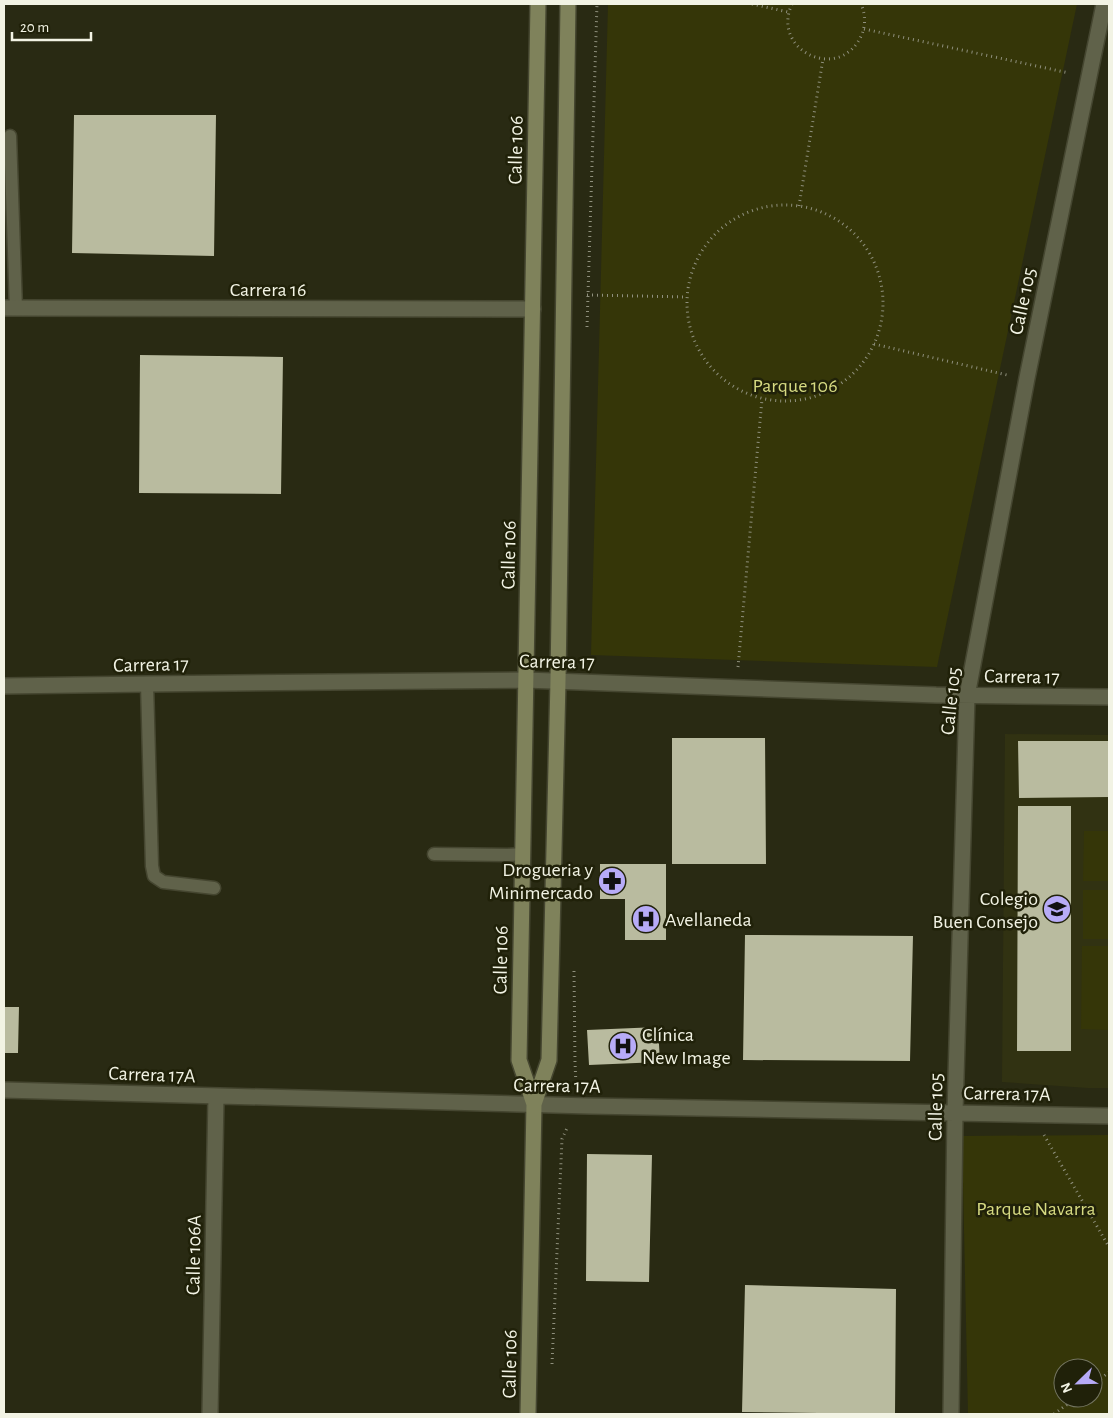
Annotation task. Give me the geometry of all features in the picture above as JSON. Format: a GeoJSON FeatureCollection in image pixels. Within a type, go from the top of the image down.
{"type":"FeatureCollection","features":[{"type":"Feature","properties":{"kind":"main road","name":"Calle 106"},"geometry":{"type":"LineString","coordinates":[[534,1104],[519,1060],[538,4]]}},
{"type":"Feature","properties":{"kind":"main road","name":"Calle 106"},"geometry":{"type":"LineString","coordinates":[[528,1414],[534,1104],[549,1060],[558,681],[568,4]]}},
{"type":"Feature","properties":{"kind":"street","name":"Calle 105"},"geometry":{"type":"LineString","coordinates":[[952,1414],[955,1112],[967,696],[1027,378],[1104,4]]}},
{"type":"Feature","properties":{"kind":"street","name":"Carrera 16"},"geometry":{"type":"LineString","coordinates":[[10,308],[533,310]]}},
{"type":"Feature","properties":{"kind":"street","name":"Carrera 17"},"geometry":{"type":"LineString","coordinates":[[4,686],[525,680],[967,696],[1109,698]]}},
{"type":"Feature","properties":{"kind":"street","name":"Carrera 17A"},"geometry":{"type":"LineString","coordinates":[[4,1090],[534,1104],[1109,1116]]}},
{"type":"Feature","properties":{"kind":"street","name":"Calle 106A"},"geometry":{"type":"LineString","coordinates":[[210,1414],[216,1096]]}},
{"type":"Feature","properties":{"kind":"lane"},"geometry":{"type":"LineString","coordinates":[[10,136],[10,308]]}},
{"type":"Feature","properties":{"kind":"lane"},"geometry":{"type":"LineString","coordinates":[[147,684],[152,866],[154,876],[163,882],[214,888]]}},
{"type":"Feature","properties":{"kind":"lane"},"geometry":{"type":"LineString","coordinates":[[434,854],[522,854]]}},
{"type":"Feature","properties":{"kind":"path"},"geometry":{"type":"LineString","coordinates":[[597,4],[587,295],[686,297]]}},
{"type":"Feature","properties":{"kind":"path"},"geometry":{"type":"LineString","coordinates":[[752,4],[788,12]]}},
{"type":"Feature","properties":{"kind":"path"},"geometry":{"type":"LineString","coordinates":[[792,4],[788,12],[788,25],[792,38],[800,49],[811,56],[824,59],[837,58],[850,52],[859,42],[864,29],[864,11],[861,4]]}},
{"type":"Feature","properties":{"kind":"path"},"geometry":{"type":"LineString","coordinates":[[864,29],[1089,77]]}},
{"type":"Feature","properties":{"kind":"path"},"geometry":{"type":"LineString","coordinates":[[799,206],[824,59]]}},
{"type":"Feature","properties":{"kind":"path"},"geometry":{"type":"LineString","coordinates":[[772,205],[799,206],[824,213],[846,226],[864,245],[876,268],[883,293],[882,319],[874,344],[860,367],[840,385],[816,397],[789,402],[762,399],[734,387],[706,362],[692,334],[688,320],[686,297],[692,270],[704,246],[723,226],[746,212],[772,205]]}},
{"type":"Feature","properties":{"kind":"path"},"geometry":{"type":"LineString","coordinates":[[874,344],[995,373],[1027,378]]}},
{"type":"Feature","properties":{"kind":"path"},"geometry":{"type":"LineString","coordinates":[[738,667],[762,399]]}},
{"type":"Feature","properties":{"kind":"path"},"geometry":{"type":"LineString","coordinates":[[1031,1113],[1109,1247]]}},
{"type":"Feature","properties":{"kind":"shaded area","name":"Colegio Buen Consejo"},"geometry":{"type":"Polygon","coordinates":[[[1005,734],[1109,735],[1109,1088],[1002,1082],[1005,734]]]}},
{"type":"Feature","properties":{"kind":"green space","name":"Parque 106"},"geometry":{"type":"Polygon","coordinates":[[[608,4],[1077,4],[937,667],[591,655],[608,4]]]}},
{"type":"Feature","properties":{"kind":"green space"},"geometry":{"type":"Polygon","coordinates":[[[1084,831],[1109,831],[1109,881],[1083,881],[1084,831]]]}},
{"type":"Feature","properties":{"kind":"green space"},"geometry":{"type":"Polygon","coordinates":[[[1083,890],[1109,890],[1109,939],[1083,939],[1083,890]]]}},
{"type":"Feature","properties":{"kind":"green space"},"geometry":{"type":"Polygon","coordinates":[[[1082,946],[1109,946],[1109,1030],[1081,1029],[1082,946]]]}},
{"type":"Feature","properties":{"kind":"green space","name":"Parque Navarra"},"geometry":{"type":"Polygon","coordinates":[[[1109,1135],[1109,1414],[968,1414],[962,1136],[1109,1135]]]}},
{"type":"Feature","properties":{"kind":"building"},"geometry":{"type":"Polygon","coordinates":[[[74,115],[216,115],[214,256],[72,253],[74,115]]]}},
{"type":"Feature","properties":{"kind":"building"},"geometry":{"type":"Polygon","coordinates":[[[140,355],[283,357],[281,494],[139,493],[140,355]]]}},
{"type":"Feature","properties":{"kind":"building"},"geometry":{"type":"Polygon","coordinates":[[[672,738],[765,738],[766,864],[672,864],[672,738]]]}},
{"type":"Feature","properties":{"kind":"building"},"geometry":{"type":"Polygon","coordinates":[[[1018,741],[1109,741],[1109,797],[1019,798],[1018,741]]]}},
{"type":"Feature","properties":{"kind":"building"},"geometry":{"type":"Polygon","coordinates":[[[1018,806],[1071,806],[1071,1051],[1017,1051],[1018,806]]]}},
{"type":"Feature","properties":{"kind":"building","name":"Avellaneda"},"geometry":{"type":"Polygon","coordinates":[[[600,864],[666,864],[666,940],[625,940],[625,899],[600,899],[600,864]]]}},
{"type":"Feature","properties":{"kind":"building"},"geometry":{"type":"Polygon","coordinates":[[[745,935],[913,936],[910,1061],[743,1060],[745,935]]]}},
{"type":"Feature","properties":{"kind":"building"},"geometry":{"type":"Polygon","coordinates":[[[4,1007],[19,1007],[18,1053],[4,1053],[4,1007]]]}},
{"type":"Feature","properties":{"kind":"building","name":"Clínica New Image"},"geometry":{"type":"Polygon","coordinates":[[[658,1027],[660,1062],[589,1065],[587,1030],[658,1027]]]}},
{"type":"Feature","properties":{"kind":"building"},"geometry":{"type":"Polygon","coordinates":[[[587,1154],[652,1155],[649,1282],[586,1281],[587,1154]]]}},
{"type":"Feature","properties":{"kind":"building"},"geometry":{"type":"Polygon","coordinates":[[[745,1285],[896,1289],[895,1414],[742,1412],[745,1285]]]}},
{"type":"Feature","properties":{"kind":"place","name":"Drogueria y Minimercado"},"geometry":{"type":"Point","coordinates":[612,881]}},
{"type":"Feature","properties":{"kind":"place","name":"Colegio Buen Consejo"},"geometry":{"type":"Point","coordinates":[1057,909]}},
{"type":"Feature","properties":{"kind":"place","name":"Avellaneda"},"geometry":{"type":"Point","coordinates":[646,919]}},
{"type":"Feature","properties":{"kind":"place","name":"Clínica New Image"},"geometry":{"type":"Point","coordinates":[623,1046]}}]}
